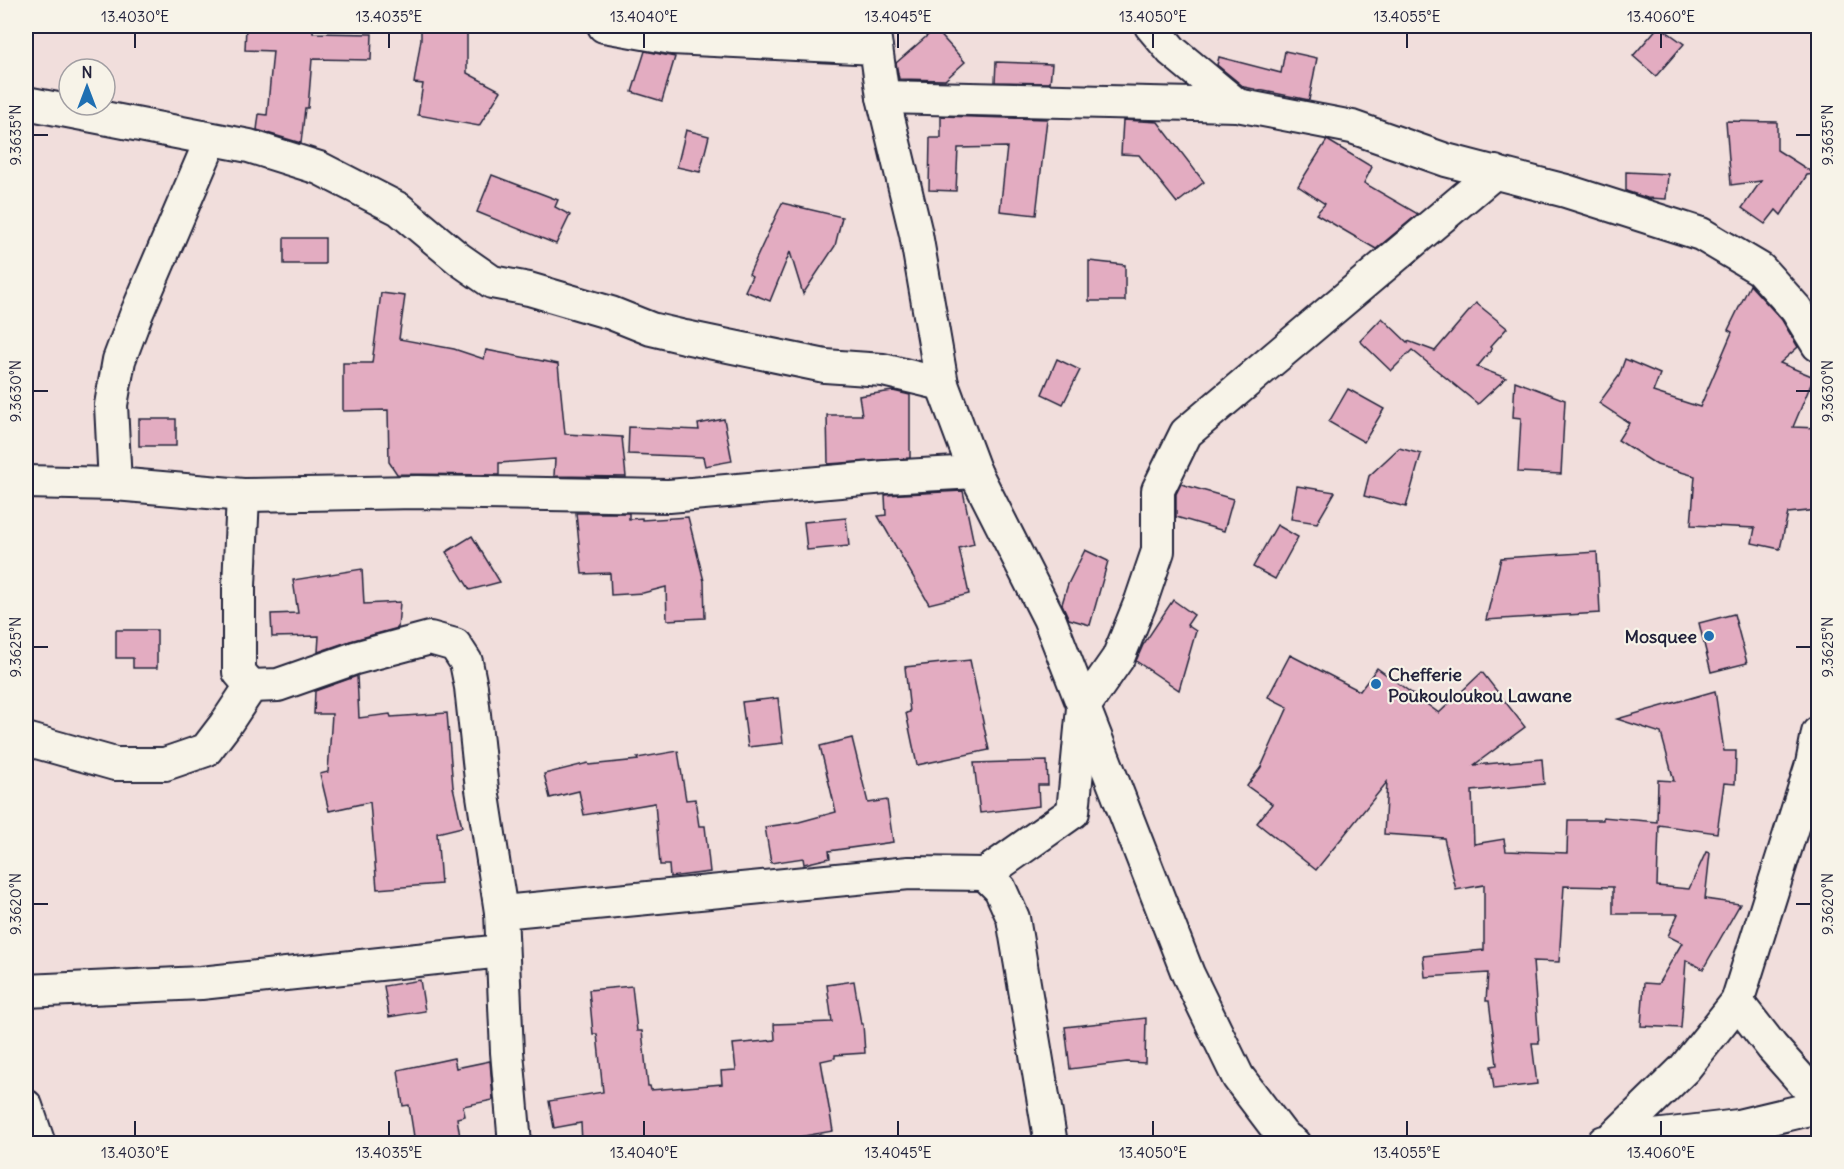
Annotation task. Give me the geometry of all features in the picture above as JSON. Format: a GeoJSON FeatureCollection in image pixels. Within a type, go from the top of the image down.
{"type":"FeatureCollection","features":[{"type":"Feature","properties":{"kind":"street"},"geometry":{"type":"LineString","coordinates":[[604,26],[672,38],[875,37],[883,97],[916,234],[942,384],[975,472],[1049,618],[1193,984],[1238,1077],[1282,1135],[1294,1143]]}},
{"type":"Feature","properties":{"kind":"street"},"geometry":{"type":"LineString","coordinates":[[1151,26],[1176,38],[1237,105]]}},
{"type":"Feature","properties":{"kind":"street"},"geometry":{"type":"LineString","coordinates":[[883,97],[1237,105],[1352,127],[1446,160],[1566,191],[1701,234],[1760,269],[1796,309],[1818,345]]}},
{"type":"Feature","properties":{"kind":"street"},"geometry":{"type":"LineString","coordinates":[[26,103],[249,146],[319,168],[399,209],[459,259],[492,282],[529,289],[611,313],[651,329],[685,337],[825,366],[883,370],[942,384]]}},
{"type":"Feature","properties":{"kind":"street"},"geometry":{"type":"LineString","coordinates":[[115,484],[111,405],[119,360],[211,140]]}},
{"type":"Feature","properties":{"kind":"street"},"geometry":{"type":"LineString","coordinates":[[501,912],[909,873],[985,874],[1073,812],[1083,708],[1118,658],[1141,601],[1158,551],[1158,490],[1186,433],[1494,172]]}},
{"type":"Feature","properties":{"kind":"street"},"geometry":{"type":"LineString","coordinates":[[26,482],[115,484],[243,495],[417,492],[669,496],[886,477],[975,472]]}},
{"type":"Feature","properties":{"kind":"street"},"geometry":{"type":"LineString","coordinates":[[243,495],[240,672],[251,686]]}},
{"type":"Feature","properties":{"kind":"street"},"geometry":{"type":"LineString","coordinates":[[251,686],[278,685],[354,658],[430,638],[455,645],[466,662],[501,912],[507,1052],[515,1143]]}},
{"type":"Feature","properties":{"kind":"street"},"geometry":{"type":"LineString","coordinates":[[26,739],[115,764],[165,764],[206,750],[251,686]]}},
{"type":"Feature","properties":{"kind":"street"},"geometry":{"type":"LineString","coordinates":[[1602,1142],[1684,1069],[1737,1002],[1812,764],[1818,734]]}},
{"type":"Feature","properties":{"kind":"street"},"geometry":{"type":"LineString","coordinates":[[985,874],[1000,889],[1013,918],[1051,1143]]}},
{"type":"Feature","properties":{"kind":"street"},"geometry":{"type":"LineString","coordinates":[[26,992],[201,983],[502,951]]}},
{"type":"Feature","properties":{"kind":"street"},"geometry":{"type":"LineString","coordinates":[[1737,1002],[1818,1099]]}},
{"type":"Feature","properties":{"kind":"street"},"geometry":{"type":"LineString","coordinates":[[26,1106],[39,1143]]}},
{"type":"Feature","properties":{"kind":"street"},"geometry":{"type":"LineString","coordinates":[[1602,1142],[1736,1135],[1818,1107]]}},
{"type":"Feature","properties":{"kind":"building"},"geometry":{"type":"Polygon","coordinates":[[[246,26],[313,26],[313,33],[372,34],[371,60],[312,59],[308,108],[305,108],[301,143],[257,130],[259,114],[267,115],[273,51],[245,50],[246,26]]]}},
{"type":"Feature","properties":{"kind":"building"},"geometry":{"type":"Polygon","coordinates":[[[421,26],[467,26],[467,73],[501,91],[479,126],[418,115],[423,84],[414,83],[421,26]]]}},
{"type":"Feature","properties":{"kind":"building"},"geometry":{"type":"Polygon","coordinates":[[[1659,26],[1684,44],[1656,76],[1633,56],[1659,26]]]}},
{"type":"Feature","properties":{"kind":"building"},"geometry":{"type":"Polygon","coordinates":[[[935,29],[965,62],[945,80],[899,79],[896,63],[935,29]]]}},
{"type":"Feature","properties":{"kind":"building"},"geometry":{"type":"Polygon","coordinates":[[[645,51],[675,57],[662,101],[632,92],[645,51]]]}},
{"type":"Feature","properties":{"kind":"building"},"geometry":{"type":"Polygon","coordinates":[[[1285,51],[1317,58],[1309,100],[1244,87],[1217,65],[1219,57],[1281,73],[1285,51]]]}},
{"type":"Feature","properties":{"kind":"building"},"geometry":{"type":"Polygon","coordinates":[[[996,62],[1052,64],[1050,83],[995,82],[996,62]]]}},
{"type":"Feature","properties":{"kind":"building"},"geometry":{"type":"Polygon","coordinates":[[[941,116],[1047,119],[1036,215],[1000,211],[1007,147],[958,148],[956,191],[929,190],[930,138],[941,138],[941,116]]]}},
{"type":"Feature","properties":{"kind":"building"},"geometry":{"type":"Polygon","coordinates":[[[1123,120],[1158,122],[1204,182],[1177,203],[1139,155],[1121,154],[1123,120]]]}},
{"type":"Feature","properties":{"kind":"building"},"geometry":{"type":"Polygon","coordinates":[[[1726,121],[1777,122],[1777,150],[1815,174],[1807,175],[1781,215],[1776,210],[1765,224],[1742,208],[1761,181],[1731,185],[1726,121]]]}},
{"type":"Feature","properties":{"kind":"building"},"geometry":{"type":"Polygon","coordinates":[[[686,130],[709,136],[700,172],[677,167],[686,130]]]}},
{"type":"Feature","properties":{"kind":"building"},"geometry":{"type":"Polygon","coordinates":[[[1327,140],[1372,167],[1364,183],[1418,214],[1376,249],[1316,214],[1325,204],[1298,186],[1327,140]]]}},
{"type":"Feature","properties":{"kind":"building"},"geometry":{"type":"Polygon","coordinates":[[[1626,172],[1668,174],[1666,199],[1647,198],[1626,191],[1626,172]]]}},
{"type":"Feature","properties":{"kind":"building"},"geometry":{"type":"Polygon","coordinates":[[[492,175],[558,200],[555,207],[570,215],[556,244],[477,212],[492,175]]]}},
{"type":"Feature","properties":{"kind":"building"},"geometry":{"type":"Polygon","coordinates":[[[782,203],[842,217],[835,246],[803,294],[790,252],[770,301],[745,291],[752,276],[749,274],[782,203]]]}},
{"type":"Feature","properties":{"kind":"building"},"geometry":{"type":"Polygon","coordinates":[[[284,238],[325,238],[325,264],[284,264],[284,238]]]}},
{"type":"Feature","properties":{"kind":"building"},"geometry":{"type":"Polygon","coordinates":[[[1089,261],[1125,265],[1125,301],[1089,301],[1089,261]]]}},
{"type":"Feature","properties":{"kind":"building"},"geometry":{"type":"Polygon","coordinates":[[[1750,285],[1782,320],[1798,347],[1780,363],[1814,377],[1793,427],[1818,428],[1818,510],[1788,513],[1780,549],[1752,543],[1755,528],[1691,525],[1695,476],[1657,465],[1618,440],[1629,423],[1599,403],[1619,376],[1625,359],[1660,374],[1653,392],[1700,407],[1732,332],[1728,330],[1750,285]]]}},
{"type":"Feature","properties":{"kind":"building"},"geometry":{"type":"Polygon","coordinates":[[[381,293],[405,296],[399,339],[454,349],[484,359],[486,350],[558,364],[565,434],[622,437],[626,477],[554,476],[555,459],[499,463],[499,475],[397,474],[389,462],[388,410],[343,411],[343,363],[372,363],[381,293]]]}},
{"type":"Feature","properties":{"kind":"building"},"geometry":{"type":"Polygon","coordinates":[[[1476,303],[1507,328],[1490,347],[1492,349],[1477,367],[1506,378],[1478,404],[1412,350],[1391,371],[1360,341],[1382,318],[1408,343],[1408,341],[1435,351],[1476,303]]]}},
{"type":"Feature","properties":{"kind":"building"},"geometry":{"type":"Polygon","coordinates":[[[1057,359],[1080,370],[1063,404],[1042,394],[1057,359]]]}},
{"type":"Feature","properties":{"kind":"building"},"geometry":{"type":"Polygon","coordinates":[[[1515,381],[1565,400],[1561,474],[1518,472],[1521,418],[1513,417],[1515,381]]]}},
{"type":"Feature","properties":{"kind":"building"},"geometry":{"type":"Polygon","coordinates":[[[1348,389],[1384,409],[1364,442],[1329,422],[1348,389]]]}},
{"type":"Feature","properties":{"kind":"building"},"geometry":{"type":"Polygon","coordinates":[[[893,391],[910,395],[910,458],[828,464],[827,415],[862,415],[859,396],[893,391]]]}},
{"type":"Feature","properties":{"kind":"building"},"geometry":{"type":"Polygon","coordinates":[[[139,419],[176,419],[176,446],[139,446],[139,419]]]}},
{"type":"Feature","properties":{"kind":"building"},"geometry":{"type":"Polygon","coordinates":[[[724,419],[732,461],[705,466],[703,457],[628,454],[629,427],[699,430],[698,424],[724,419]]]}},
{"type":"Feature","properties":{"kind":"building"},"geometry":{"type":"Polygon","coordinates":[[[1399,448],[1421,454],[1406,507],[1364,496],[1369,476],[1399,448]]]}},
{"type":"Feature","properties":{"kind":"building"},"geometry":{"type":"Polygon","coordinates":[[[1181,484],[1233,499],[1224,531],[1176,517],[1176,494],[1181,484]]]}},
{"type":"Feature","properties":{"kind":"building"},"geometry":{"type":"Polygon","coordinates":[[[1297,486],[1335,492],[1317,523],[1291,519],[1297,486]]]}},
{"type":"Feature","properties":{"kind":"building"},"geometry":{"type":"Polygon","coordinates":[[[963,491],[974,544],[959,548],[969,594],[929,604],[878,516],[886,515],[885,495],[963,491]]]}},
{"type":"Feature","properties":{"kind":"building"},"geometry":{"type":"Polygon","coordinates":[[[576,513],[629,513],[629,519],[642,518],[642,520],[688,517],[704,581],[705,618],[667,620],[666,587],[643,593],[611,595],[610,573],[582,574],[576,513]]]}},
{"type":"Feature","properties":{"kind":"building"},"geometry":{"type":"Polygon","coordinates":[[[846,518],[849,546],[807,550],[804,522],[846,518]]]}},
{"type":"Feature","properties":{"kind":"building"},"geometry":{"type":"Polygon","coordinates":[[[1277,525],[1298,537],[1275,579],[1253,567],[1277,525]]]}},
{"type":"Feature","properties":{"kind":"building"},"geometry":{"type":"Polygon","coordinates":[[[472,536],[500,582],[470,590],[446,552],[472,536]]]}},
{"type":"Feature","properties":{"kind":"building"},"geometry":{"type":"Polygon","coordinates":[[[1085,550],[1108,561],[1090,625],[1069,619],[1062,604],[1068,584],[1085,550]]]}},
{"type":"Feature","properties":{"kind":"building"},"geometry":{"type":"Polygon","coordinates":[[[1597,552],[1600,613],[1486,620],[1501,558],[1597,552]]]}},
{"type":"Feature","properties":{"kind":"building"},"geometry":{"type":"Polygon","coordinates":[[[362,569],[364,604],[400,602],[398,628],[318,652],[319,636],[272,637],[271,614],[298,613],[293,580],[362,569]]]}},
{"type":"Feature","properties":{"kind":"building"},"geometry":{"type":"Polygon","coordinates":[[[1173,600],[1194,615],[1187,625],[1196,631],[1179,690],[1136,661],[1143,645],[1173,600]]]}},
{"type":"Feature","properties":{"kind":"building"},"geometry":{"type":"Polygon","coordinates":[[[1734,614],[1747,663],[1711,672],[1699,623],[1734,614]]]}},
{"type":"Feature","properties":{"kind":"building"},"geometry":{"type":"Polygon","coordinates":[[[116,630],[157,630],[157,668],[133,668],[133,658],[116,658],[116,630]]]}},
{"type":"Feature","properties":{"kind":"building"},"geometry":{"type":"Polygon","coordinates":[[[1290,655],[1360,691],[1377,668],[1439,713],[1482,672],[1525,727],[1474,765],[1542,759],[1544,784],[1472,791],[1474,844],[1504,839],[1506,851],[1567,853],[1568,820],[1603,820],[1603,817],[1657,822],[1658,780],[1674,781],[1661,733],[1617,719],[1715,691],[1724,751],[1736,751],[1735,784],[1724,783],[1717,833],[1659,825],[1657,886],[1689,889],[1706,852],[1710,853],[1705,899],[1740,904],[1703,969],[1686,960],[1681,1028],[1641,1026],[1644,983],[1658,984],[1682,943],[1668,936],[1678,914],[1613,914],[1613,887],[1564,886],[1559,962],[1533,961],[1539,1043],[1532,1043],[1537,1084],[1494,1089],[1491,1066],[1497,1065],[1489,1001],[1486,1001],[1488,973],[1425,977],[1423,956],[1484,950],[1484,885],[1456,890],[1444,838],[1384,834],[1387,782],[1316,870],[1257,823],[1272,804],[1247,786],[1261,767],[1288,707],[1268,697],[1290,655]]]}},
{"type":"Feature","properties":{"kind":"building"},"geometry":{"type":"Polygon","coordinates":[[[970,660],[989,750],[917,765],[906,713],[910,712],[905,667],[970,660]]]}},
{"type":"Feature","properties":{"kind":"building"},"geometry":{"type":"Polygon","coordinates":[[[357,676],[359,718],[390,714],[391,717],[447,713],[453,787],[462,827],[437,833],[441,884],[377,889],[370,802],[329,811],[320,774],[328,772],[332,714],[314,714],[315,691],[357,676]]]}},
{"type":"Feature","properties":{"kind":"building"},"geometry":{"type":"Polygon","coordinates":[[[778,698],[783,743],[748,747],[742,702],[778,698]]]}},
{"type":"Feature","properties":{"kind":"building"},"geometry":{"type":"Polygon","coordinates":[[[852,738],[868,803],[887,800],[893,842],[829,851],[830,858],[804,864],[803,858],[771,863],[765,827],[799,822],[836,812],[820,746],[852,738]]]}},
{"type":"Feature","properties":{"kind":"building"},"geometry":{"type":"Polygon","coordinates":[[[678,751],[686,800],[695,799],[699,826],[705,826],[710,872],[670,877],[669,865],[660,865],[655,803],[584,815],[579,791],[550,798],[544,774],[588,763],[589,765],[638,760],[637,758],[678,751]]]}},
{"type":"Feature","properties":{"kind":"building"},"geometry":{"type":"Polygon","coordinates":[[[1047,761],[1048,785],[1038,785],[1039,806],[980,813],[974,763],[1047,761]]]}},
{"type":"Feature","properties":{"kind":"building"},"geometry":{"type":"Polygon","coordinates":[[[420,980],[425,1011],[389,1017],[384,986],[420,980]]]}},
{"type":"Feature","properties":{"kind":"building"},"geometry":{"type":"Polygon","coordinates":[[[854,981],[861,1024],[863,1024],[865,1053],[835,1055],[835,1058],[821,1061],[833,1131],[764,1143],[582,1143],[581,1123],[554,1128],[549,1101],[603,1092],[597,1034],[593,1034],[589,990],[632,986],[637,1031],[642,1031],[648,1086],[651,1090],[722,1084],[721,1071],[736,1070],[733,1044],[775,1040],[774,1024],[832,1022],[827,985],[854,981]]]}},
{"type":"Feature","properties":{"kind":"building"},"geometry":{"type":"Polygon","coordinates":[[[1146,1018],[1145,1063],[1127,1062],[1070,1069],[1065,1027],[1146,1018]]]}},
{"type":"Feature","properties":{"kind":"building"},"geometry":{"type":"Polygon","coordinates":[[[454,1058],[456,1068],[490,1061],[493,1100],[463,1106],[465,1116],[457,1118],[461,1143],[415,1143],[409,1105],[403,1106],[398,1070],[454,1058]]]}},
{"type":"Feature","properties":{"kind":"place","name":"Mosquee"},"geometry":{"type":"Point","coordinates":[1709,636]}},
{"type":"Feature","properties":{"kind":"place","name":"Chefferie Poukouloukou Lawane"},"geometry":{"type":"Point","coordinates":[1376,684]}}]}
